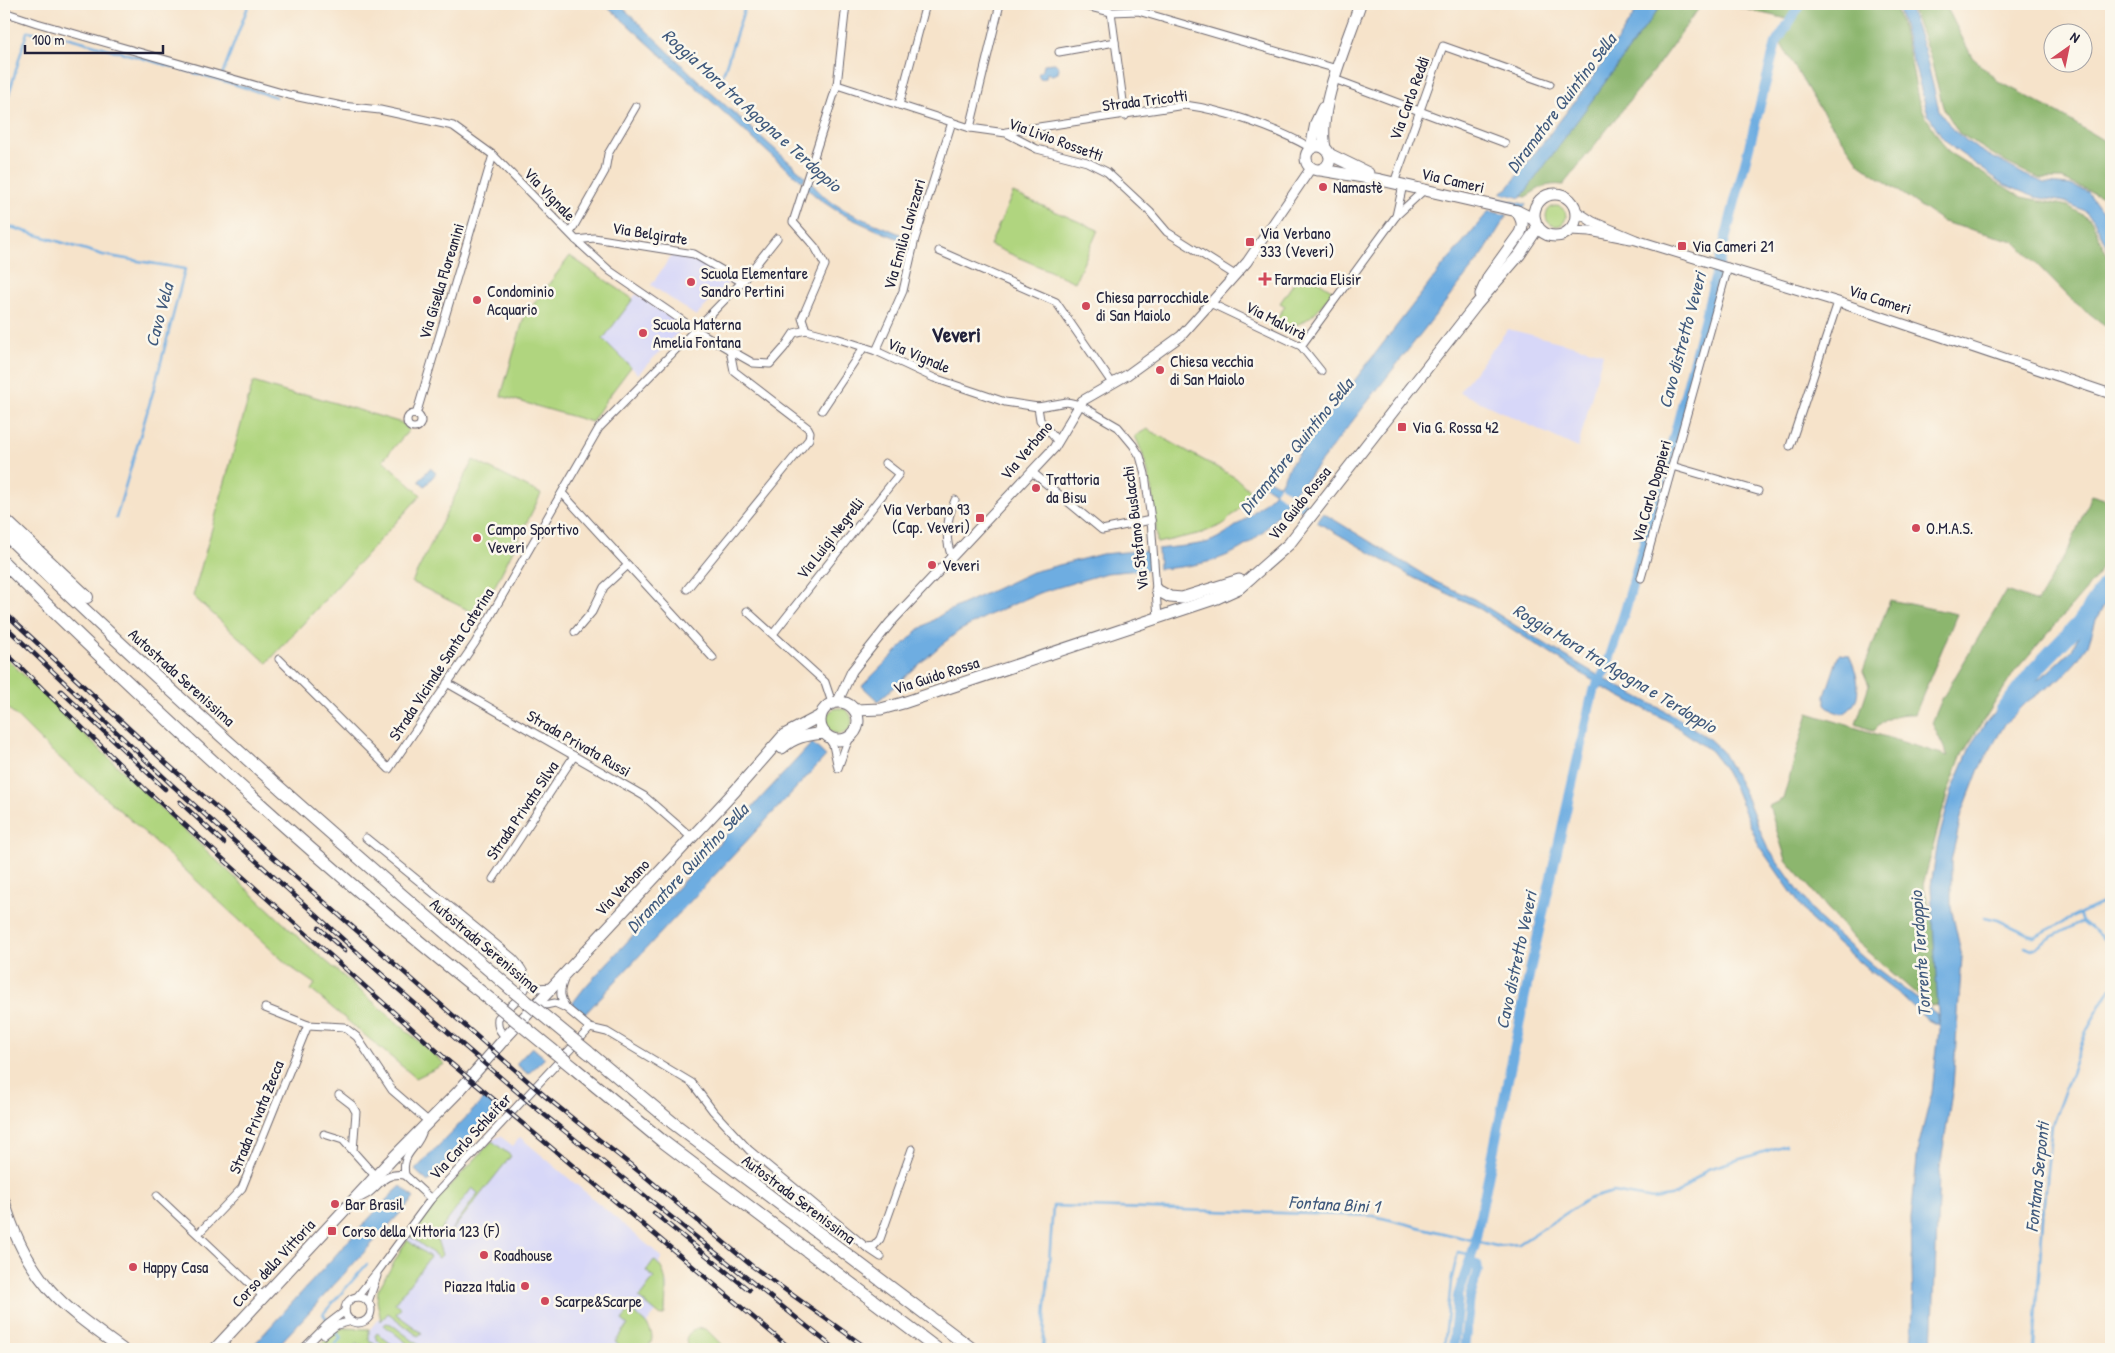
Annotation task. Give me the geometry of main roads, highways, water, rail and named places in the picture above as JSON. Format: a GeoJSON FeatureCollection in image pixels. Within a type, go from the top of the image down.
{"type":"FeatureCollection","features":[{"type":"Feature","properties":{"kind":"highway"},"geometry":{"type":"LineString","coordinates":[[4,518],[87,597]]}},
{"type":"Feature","properties":{"kind":"highway","name":"Autostrada Serenissima"},"geometry":{"type":"LineString","coordinates":[[4,533],[166,686],[342,843],[510,988],[674,1123],[972,1349]]}},
{"type":"Feature","properties":{"kind":"highway"},"geometry":{"type":"LineString","coordinates":[[4,563],[248,793],[421,944],[661,1140],[937,1349]]}},
{"type":"Feature","properties":{"kind":"highway"},"geometry":{"type":"LineString","coordinates":[[297,792],[342,843]]}},
{"type":"Feature","properties":{"kind":"main road"},"geometry":{"type":"LineString","coordinates":[[1329,95],[1316,123],[1311,148],[1307,151],[1305,159],[1316,169],[1328,164],[1322,131],[1329,95],[1360,4]]}},
{"type":"Feature","properties":{"kind":"main road","name":"Via Cameri"},"geometry":{"type":"LineString","coordinates":[[1311,148],[1317,146],[1381,180]]}},
{"type":"Feature","properties":{"kind":"main road","name":"Via Cameri"},"geometry":{"type":"LineString","coordinates":[[1316,169],[1381,180],[1518,211],[1536,206]]}},
{"type":"Feature","properties":{"kind":"main road"},"geometry":{"type":"LineString","coordinates":[[1557,194],[1570,199],[1576,210],[1576,221],[1570,230],[1560,235],[1549,235],[1536,223],[1536,206],[1544,197],[1557,194]]}},
{"type":"Feature","properties":{"kind":"main road"},"geometry":{"type":"LineString","coordinates":[[1476,305],[1489,276],[1520,233],[1523,226],[1518,211]]}},
{"type":"Feature","properties":{"kind":"main road","name":"Via Cameri"},"geometry":{"type":"LineString","coordinates":[[1518,211],[1536,223]]}},
{"type":"Feature","properties":{"kind":"main road","name":"Via Guido Rossa"},"geometry":{"type":"LineString","coordinates":[[1520,254],[1536,223]]}},
{"type":"Feature","properties":{"kind":"main road","name":"Via Guido Rossa"},"geometry":{"type":"LineString","coordinates":[[881,710],[1217,598],[1239,588],[1290,544],[1476,305],[1520,254],[1534,243],[1549,235]]}},
{"type":"Feature","properties":{"kind":"main road"},"geometry":{"type":"LineString","coordinates":[[1157,590],[1170,597],[1182,598],[1255,574]]}},
{"type":"Feature","properties":{"kind":"main road"},"geometry":{"type":"LineString","coordinates":[[858,723],[855,710],[850,705],[835,702],[827,706],[820,716],[821,728],[826,735],[840,740],[851,736],[858,723],[881,710]]}},
{"type":"Feature","properties":{"kind":"main road"},"geometry":{"type":"LineString","coordinates":[[855,710],[881,710]]}},
{"type":"Feature","properties":{"kind":"main road","name":"Via Verbano"},"geometry":{"type":"LineString","coordinates":[[535,1007],[735,791],[784,735],[820,716]]}},
{"type":"Feature","properties":{"kind":"main road","name":"Via Verbano"},"geometry":{"type":"LineString","coordinates":[[735,791],[790,741],[805,734],[826,735]]}},
{"type":"Feature","properties":{"kind":"main road","name":"Corso della Vittoria"},"geometry":{"type":"LineString","coordinates":[[215,1349],[458,1092],[535,1007]]}},
{"type":"Feature","properties":{"kind":"main road"},"geometry":{"type":"LineString","coordinates":[[4,1201],[11,1227],[30,1261],[51,1291],[122,1349]]}},
{"type":"Feature","properties":{"kind":"main road"},"geometry":{"type":"LineString","coordinates":[[84,1319],[108,1349]]}},
{"type":"Feature","properties":{"kind":"water"},"geometry":{"type":"Polygon","coordinates":[[[605,4],[619,4],[707,89],[805,176],[803,182],[774,158],[605,4]]]}},
{"type":"Feature","properties":{"kind":"water"},"geometry":{"type":"Polygon","coordinates":[[[1641,4],[1662,4],[1521,198],[1500,193],[1508,188],[1592,79],[1641,4]]]}},
{"type":"Feature","properties":{"kind":"water"},"geometry":{"type":"Polygon","coordinates":[[[1897,4],[1908,4],[1924,49],[1939,110],[1953,130],[1976,148],[2025,175],[2045,183],[2070,185],[2088,192],[2111,224],[2111,255],[2093,219],[2083,210],[2065,202],[2035,197],[2005,185],[1953,148],[1942,137],[1928,114],[1897,4]]]}},
{"type":"Feature","properties":{"kind":"water"},"geometry":{"type":"Polygon","coordinates":[[[1055,63],[1059,67],[1058,73],[1052,75],[1047,73],[1046,78],[1040,79],[1038,74],[1043,70],[1044,64],[1055,63]]]}},
{"type":"Feature","properties":{"kind":"water"},"geometry":{"type":"Polygon","coordinates":[[[810,180],[828,200],[840,208],[907,237],[906,242],[840,213],[806,187],[810,180]]]}},
{"type":"Feature","properties":{"kind":"water"},"geometry":{"type":"Polygon","coordinates":[[[1492,196],[1526,204],[1524,208],[1490,201],[1492,196]]]}},
{"type":"Feature","properties":{"kind":"water"},"geometry":{"type":"Polygon","coordinates":[[[1489,211],[1507,215],[1483,254],[1308,478],[1292,494],[1310,506],[1305,513],[1287,501],[1262,533],[1233,553],[1199,564],[1159,569],[1158,549],[1199,544],[1213,540],[1242,521],[1275,492],[1258,481],[1261,476],[1280,485],[1290,465],[1442,267],[1489,211]]]}},
{"type":"Feature","properties":{"kind":"water"},"geometry":{"type":"Polygon","coordinates":[[[430,468],[436,473],[425,486],[419,481],[430,468]]]}},
{"type":"Feature","properties":{"kind":"water"},"geometry":{"type":"Polygon","coordinates":[[[1323,513],[1436,582],[1474,599],[1599,676],[1595,682],[1477,607],[1414,578],[1317,522],[1323,513]]]}},
{"type":"Feature","properties":{"kind":"water"},"geometry":{"type":"Polygon","coordinates":[[[1150,550],[1152,569],[1106,573],[1039,593],[991,614],[959,631],[878,701],[862,686],[918,630],[944,613],[1032,572],[1102,554],[1150,550]]]}},
{"type":"Feature","properties":{"kind":"water"},"geometry":{"type":"Polygon","coordinates":[[[2111,575],[2111,593],[2096,620],[2088,645],[2061,678],[2028,701],[2005,724],[1979,769],[1962,813],[1951,861],[1951,907],[1962,957],[1953,1086],[1939,1175],[1932,1349],[1911,1349],[1913,1312],[1911,1220],[1918,1148],[1932,1092],[1939,1030],[1931,886],[1938,842],[1952,790],[1972,743],[2001,705],[2048,672],[2072,650],[2087,617],[2111,575]]]}},
{"type":"Feature","properties":{"kind":"water"},"geometry":{"type":"Polygon","coordinates":[[[1839,654],[1849,655],[1855,670],[1858,688],[1854,703],[1850,709],[1842,714],[1833,711],[1825,704],[1825,696],[1839,654]]]}},
{"type":"Feature","properties":{"kind":"water"},"geometry":{"type":"Polygon","coordinates":[[[1603,678],[1678,718],[1708,738],[1722,751],[1743,789],[1767,847],[1818,918],[1872,965],[1937,1014],[1938,1025],[1926,1019],[1901,995],[1867,969],[1810,919],[1759,846],[1736,791],[1723,767],[1711,751],[1670,722],[1600,686],[1603,678]]]}},
{"type":"Feature","properties":{"kind":"water"},"geometry":{"type":"Polygon","coordinates":[[[812,743],[826,756],[584,1015],[572,1004],[585,987],[812,743]]]}},
{"type":"Feature","properties":{"kind":"water"},"geometry":{"type":"Polygon","coordinates":[[[532,1047],[545,1058],[528,1074],[516,1064],[532,1047]]]}},
{"type":"Feature","properties":{"kind":"water"},"geometry":{"type":"Polygon","coordinates":[[[485,1098],[497,1108],[428,1182],[415,1170],[485,1098]]]}},
{"type":"Feature","properties":{"kind":"water"},"geometry":{"type":"Polygon","coordinates":[[[401,1186],[414,1198],[275,1349],[250,1349],[385,1201],[401,1186]]]}},
{"type":"Feature","properties":{"kind":"waterway"},"geometry":{"type":"LineString","coordinates":[[4,111],[27,32],[29,31],[37,33],[45,31],[220,80],[249,4]]}},
{"type":"Feature","properties":{"kind":"waterway","name":"Roggia Mora tra Agogna e Terdoppio"},"geometry":{"type":"LineString","coordinates":[[719,87],[746,4]]}},
{"type":"Feature","properties":{"kind":"waterway","name":"Cavo distretto Veveri"},"geometry":{"type":"LineString","coordinates":[[1597,685],[1606,669],[1625,611],[1676,429],[1776,43],[1801,4]]}},
{"type":"Feature","properties":{"kind":"waterway"},"geometry":{"type":"LineString","coordinates":[[220,80],[276,97]]}},
{"type":"Feature","properties":{"kind":"waterway","name":"Cavo Vela"},"geometry":{"type":"LineString","coordinates":[[4,225],[103,255],[185,269],[155,385],[116,518]]}},
{"type":"Feature","properties":{"kind":"waterway","name":"Torrente Terdoppio"},"geometry":{"type":"LineString","coordinates":[[2003,712],[2033,672],[2079,624],[2111,578]]}},
{"type":"Feature","properties":{"kind":"waterway","name":"Cavo distretto Veveri"},"geometry":{"type":"LineString","coordinates":[[1476,1237],[1531,966],[1593,691]]}},
{"type":"Feature","properties":{"kind":"waterway"},"geometry":{"type":"LineString","coordinates":[[2079,914],[2111,899]]}},
{"type":"Feature","properties":{"kind":"waterway"},"geometry":{"type":"LineString","coordinates":[[1985,917],[1998,920],[2034,937],[2079,914],[2082,921],[2111,945]]}},
{"type":"Feature","properties":{"kind":"waterway"},"geometry":{"type":"LineString","coordinates":[[2025,947],[2032,950],[2082,921]]}},
{"type":"Feature","properties":{"kind":"waterway","name":"Fontana Serponti"},"geometry":{"type":"LineString","coordinates":[[2034,1349],[2045,1189],[2052,1125],[2087,1029],[2111,988]]}},
{"type":"Feature","properties":{"kind":"waterway","name":"Fontana Bini 1"},"geometry":{"type":"LineString","coordinates":[[1043,1349],[1053,1206],[1374,1216],[1496,1246],[1519,1244],[1588,1199],[1613,1192],[1653,1199],[1676,1195],[1708,1169],[1786,1145]]}},
{"type":"Feature","properties":{"kind":"waterway"},"geometry":{"type":"LineString","coordinates":[[1453,1349],[1458,1296],[1475,1245]]}},
{"type":"Feature","properties":{"kind":"waterway","name":"Cavo distretto Veveri"},"geometry":{"type":"LineString","coordinates":[[1444,1349],[1451,1282],[1458,1252],[1473,1255]]}},
{"type":"Feature","properties":{"kind":"waterway"},"geometry":{"type":"LineString","coordinates":[[1464,1349],[1470,1297],[1478,1270],[1477,1265],[1470,1263]]}},
{"type":"Feature","properties":{"kind":"waterway"},"geometry":{"type":"LineString","coordinates":[[329,1322],[323,1314],[367,1264]]}},
{"type":"Feature","properties":{"kind":"waterway"},"geometry":{"type":"LineString","coordinates":[[331,1349],[341,1338],[334,1329]]}},
{"type":"Feature","properties":{"kind":"railway"},"geometry":{"type":"LineString","coordinates":[[4,612],[166,763],[546,1097],[752,1266],[868,1349]]}},
{"type":"Feature","properties":{"kind":"railway"},"geometry":{"type":"LineString","coordinates":[[4,625],[171,784],[398,989],[536,1108],[835,1349]]}},
{"type":"Feature","properties":{"kind":"railway"},"geometry":{"type":"LineString","coordinates":[[4,651],[146,790],[447,1060],[791,1349]]}},
{"type":"Feature","properties":{"kind":"railway"},"geometry":{"type":"LineString","coordinates":[[61,691],[165,789]]}},
{"type":"Feature","properties":{"kind":"railway"},"geometry":{"type":"LineString","coordinates":[[180,802],[224,843]]}},
{"type":"Feature","properties":{"kind":"railway"},"geometry":{"type":"LineString","coordinates":[[319,928],[345,951]]}},
{"type":"Feature","properties":{"kind":"railway"},"geometry":{"type":"LineString","coordinates":[[654,1213],[749,1290]]}},
{"type":"Feature","properties":{"kind":"place","name":"Namastè"},"geometry":{"type":"Point","coordinates":[1323,187]}},
{"type":"Feature","properties":{"kind":"place","name":"Via Verbano 333 (Veveri)"},"geometry":{"type":"Point","coordinates":[1250,242]}},
{"type":"Feature","properties":{"kind":"place","name":"Via Cameri 21"},"geometry":{"type":"Point","coordinates":[1682,246]}},
{"type":"Feature","properties":{"kind":"place","name":"Farmacia Elisir"},"geometry":{"type":"Point","coordinates":[1265,279]}},
{"type":"Feature","properties":{"kind":"place","name":"Scuola Elementare Sandro Pertini"},"geometry":{"type":"Point","coordinates":[691,282]}},
{"type":"Feature","properties":{"kind":"place","name":"Condominio Acquario"},"geometry":{"type":"Point","coordinates":[477,300]}},
{"type":"Feature","properties":{"kind":"place","name":"Chiesa parrocchiale di San Maiolo"},"geometry":{"type":"Point","coordinates":[1086,306]}},
{"type":"Feature","properties":{"kind":"place","name":"Scuola Materna Amelia Fontana"},"geometry":{"type":"Point","coordinates":[643,333]}},
{"type":"Feature","properties":{"kind":"place","name":"Chiesa vecchia di San Maiolo"},"geometry":{"type":"Point","coordinates":[1160,370]}},
{"type":"Feature","properties":{"kind":"place","name":"Via G. Rossa 42"},"geometry":{"type":"Point","coordinates":[1402,427]}},
{"type":"Feature","properties":{"kind":"place","name":"Trattoria da Bisu"},"geometry":{"type":"Point","coordinates":[1036,488]}},
{"type":"Feature","properties":{"kind":"place","name":"Via Verbano 93 (Cap. Veveri)"},"geometry":{"type":"Point","coordinates":[980,518]}},
{"type":"Feature","properties":{"kind":"place","name":"O.M.A.S."},"geometry":{"type":"Point","coordinates":[1916,528]}},
{"type":"Feature","properties":{"kind":"place","name":"Campo Sportivo Veveri"},"geometry":{"type":"Point","coordinates":[477,538]}},
{"type":"Feature","properties":{"kind":"place","name":"Veveri"},"geometry":{"type":"Point","coordinates":[932,565]}},
{"type":"Feature","properties":{"kind":"place","name":"Bar Brasil"},"geometry":{"type":"Point","coordinates":[335,1204]}},
{"type":"Feature","properties":{"kind":"place","name":"Corso della Vittoria 123 (F)"},"geometry":{"type":"Point","coordinates":[332,1231]}},
{"type":"Feature","properties":{"kind":"place","name":"Roadhouse"},"geometry":{"type":"Point","coordinates":[484,1255]}},
{"type":"Feature","properties":{"kind":"place","name":"Happy Casa"},"geometry":{"type":"Point","coordinates":[133,1267]}},
{"type":"Feature","properties":{"kind":"place","name":"Piazza Italia"},"geometry":{"type":"Point","coordinates":[525,1286]}},
{"type":"Feature","properties":{"kind":"place","name":"Scarpe&Scarpe"},"geometry":{"type":"Point","coordinates":[545,1301]}},
{"type":"Feature","properties":{"kind":"district","name":"Veveri"},"geometry":{"type":"Point","coordinates":[956,334]}},
{"type":"Feature","properties":{"kind":"water label","name":"Diramatore Quintino Sella"},"geometry":{"type":"Point","coordinates":[1561,103]}},
{"type":"Feature","properties":{"kind":"water label","name":"Diramatore Quintino Sella"},"geometry":{"type":"Point","coordinates":[1296,446]}},
{"type":"Feature","properties":{"kind":"water label","name":"Diramatore Quintino Sella"},"geometry":{"type":"Point","coordinates":[687,868]}}]}
